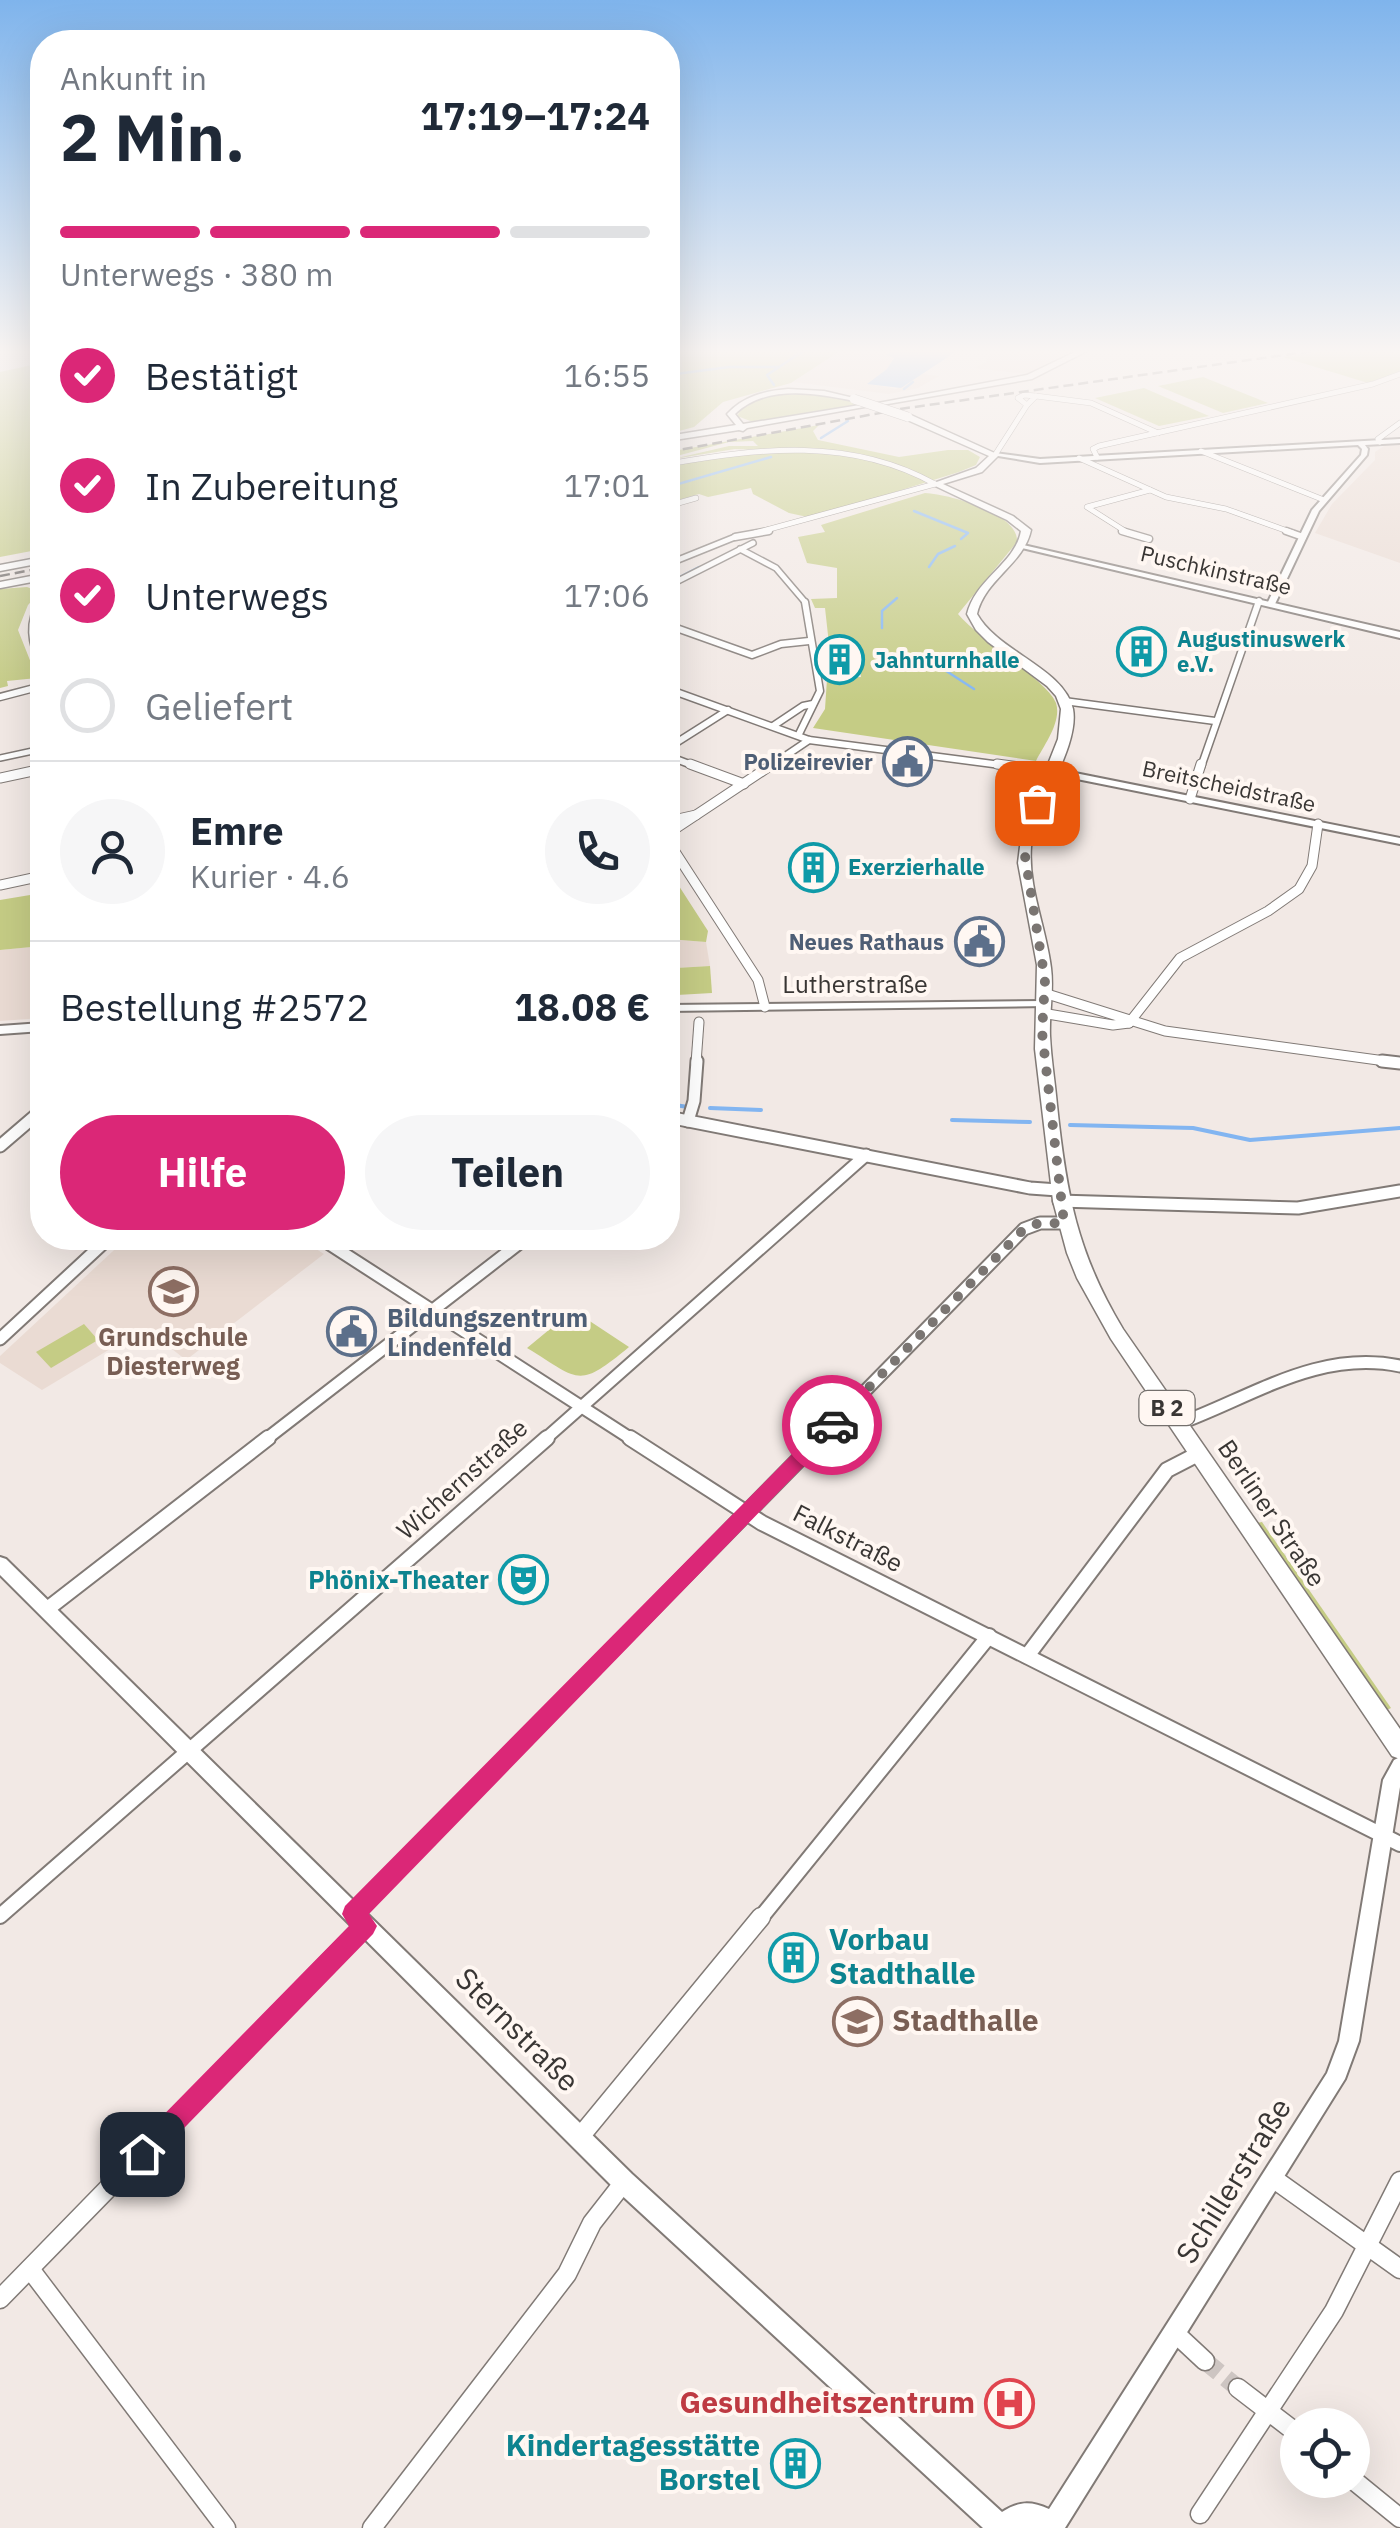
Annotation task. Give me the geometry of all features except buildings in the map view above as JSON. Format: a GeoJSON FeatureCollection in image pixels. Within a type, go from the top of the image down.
{"type":"FeatureCollection","features":[{"type":"Feature","properties":{"kind":"main road"},"geometry":{"type":"LineString","coordinates":[[932,482],[982,467]]}},
{"type":"Feature","properties":{"kind":"main road"},"geometry":{"type":"LineString","coordinates":[[932,482],[1020,523],[1026,533],[1022,546],[977,596],[972,616],[984,632],[1053,687],[1064,701]]}},
{"type":"Feature","properties":{"kind":"main road","name":"Puschkinstraße"},"geometry":{"type":"LineString","coordinates":[[1022,546],[1400,634]]}},
{"type":"Feature","properties":{"kind":"main road"},"geometry":{"type":"LineString","coordinates":[[0,566],[30,560]]}},
{"type":"Feature","properties":{"kind":"main road","name":"Berliner Straße"},"geometry":{"type":"LineString","coordinates":[[1064,701],[1066,725],[1025,849],[1064,1223],[1098,1305],[1400,1748]]}},
{"type":"Feature","properties":{"kind":"street"},"geometry":{"type":"LineString","coordinates":[[892,467],[932,482]]}},
{"type":"Feature","properties":{"kind":"street"},"geometry":{"type":"LineString","coordinates":[[1099,467],[1150,490],[1226,510],[1303,538]]}},
{"type":"Feature","properties":{"kind":"street"},"geometry":{"type":"LineString","coordinates":[[1241,467],[1324,500]]}},
{"type":"Feature","properties":{"kind":"street"},"geometry":{"type":"LineString","coordinates":[[1271,604],[1324,500],[1353,467]]}},
{"type":"Feature","properties":{"kind":"street"},"geometry":{"type":"LineString","coordinates":[[680,559],[734,538],[774,530],[932,482]]}},
{"type":"Feature","properties":{"kind":"street"},"geometry":{"type":"LineString","coordinates":[[1149,539],[1119,530],[1088,507],[1150,490]]}},
{"type":"Feature","properties":{"kind":"street"},"geometry":{"type":"LineString","coordinates":[[680,503],[696,498]]}},
{"type":"Feature","properties":{"kind":"street"},"geometry":{"type":"LineString","coordinates":[[680,580],[774,530]]}},
{"type":"Feature","properties":{"kind":"street"},"geometry":{"type":"LineString","coordinates":[[734,538],[752,544]]}},
{"type":"Feature","properties":{"kind":"street"},"geometry":{"type":"LineString","coordinates":[[740,549],[776,568],[805,602],[820,691],[799,734]]}},
{"type":"Feature","properties":{"kind":"street"},"geometry":{"type":"LineString","coordinates":[[0,584],[30,580]]}},
{"type":"Feature","properties":{"kind":"street"},"geometry":{"type":"LineString","coordinates":[[1190,798],[1259,601]]}},
{"type":"Feature","properties":{"kind":"street"},"geometry":{"type":"LineString","coordinates":[[680,629],[752,655],[780,644],[809,641]]}},
{"type":"Feature","properties":{"kind":"street"},"geometry":{"type":"LineString","coordinates":[[0,697],[30,689]]}},
{"type":"Feature","properties":{"kind":"street"},"geometry":{"type":"LineString","coordinates":[[680,693],[810,740],[1050,771]]}},
{"type":"Feature","properties":{"kind":"street"},"geometry":{"type":"LineString","coordinates":[[1064,701],[1216,721]]}},
{"type":"Feature","properties":{"kind":"street"},"geometry":{"type":"LineString","coordinates":[[773,726],[803,706],[813,704]]}},
{"type":"Feature","properties":{"kind":"street"},"geometry":{"type":"LineString","coordinates":[[680,740],[728,710]]}},
{"type":"Feature","properties":{"kind":"street"},"geometry":{"type":"LineString","coordinates":[[680,823],[810,740]]}},
{"type":"Feature","properties":{"kind":"street"},"geometry":{"type":"LineString","coordinates":[[0,758],[30,752]]}},
{"type":"Feature","properties":{"kind":"street"},"geometry":{"type":"LineString","coordinates":[[680,760],[744,784]]}},
{"type":"Feature","properties":{"kind":"street"},"geometry":{"type":"LineString","coordinates":[[0,778],[30,771]]}},
{"type":"Feature","properties":{"kind":"street","name":"Breitscheidstraße"},"geometry":{"type":"LineString","coordinates":[[1050,771],[1400,841]]}},
{"type":"Feature","properties":{"kind":"street"},"geometry":{"type":"LineString","coordinates":[[1043,1004],[1113,1025],[1129,1023],[1180,958],[1271,909],[1302,887],[1308,877],[1318,824]]}},
{"type":"Feature","properties":{"kind":"street"},"geometry":{"type":"LineString","coordinates":[[680,848],[758,980],[765,1007]]}},
{"type":"Feature","properties":{"kind":"street"},"geometry":{"type":"LineString","coordinates":[[0,885],[30,879]]}},
{"type":"Feature","properties":{"kind":"street"},"geometry":{"type":"LineString","coordinates":[[1043,1004],[1076,1000],[1129,1023],[1165,1031],[1400,1064]]}},
{"type":"Feature","properties":{"kind":"street","name":"Lutherstraße"},"geometry":{"type":"LineString","coordinates":[[680,1008],[1043,1004]]}},
{"type":"Feature","properties":{"kind":"street"},"geometry":{"type":"LineString","coordinates":[[688,1121],[694,1101],[699,1022]]}},
{"type":"Feature","properties":{"kind":"street"},"geometry":{"type":"LineString","coordinates":[[0,1030],[30,1028]]}},
{"type":"Feature","properties":{"kind":"street"},"geometry":{"type":"LineString","coordinates":[[0,1146],[30,1120]]}},
{"type":"Feature","properties":{"kind":"street"},"geometry":{"type":"LineString","coordinates":[[680,1121],[1059,1196],[1270,1208],[1400,1191]]}},
{"type":"Feature","properties":{"kind":"street","name":"Wichernstraße"},"geometry":{"type":"LineString","coordinates":[[0,1916],[866,1155]]}},
{"type":"Feature","properties":{"kind":"street"},"geometry":{"type":"LineString","coordinates":[[0,2300],[746,1512],[1024,1229],[1036,1224],[1064,1223]]}},
{"type":"Feature","properties":{"kind":"street"},"geometry":{"type":"LineString","coordinates":[[0,1340],[96,1250]]}},
{"type":"Feature","properties":{"kind":"street","name":"Falkstraße"},"geometry":{"type":"LineString","coordinates":[[339,1250],[746,1512],[1391,1839]]}},
{"type":"Feature","properties":{"kind":"street"},"geometry":{"type":"LineString","coordinates":[[46,1610],[510,1250]]}},
{"type":"Feature","properties":{"kind":"street"},"geometry":{"type":"LineString","coordinates":[[1178,1424],[1337,1362],[1370,1359],[1399,1365]]}},
{"type":"Feature","properties":{"kind":"street"},"geometry":{"type":"LineString","coordinates":[[1027,1656],[1167,1470],[1198,1454]]}},
{"type":"Feature","properties":{"kind":"street","name":"Sternstraße"},"geometry":{"type":"LineString","coordinates":[[0,1564],[624,2182],[1003,2528]]}},
{"type":"Feature","properties":{"kind":"street"},"geometry":{"type":"LineString","coordinates":[[579,2138],[989,1636]]}},
{"type":"Feature","properties":{"kind":"street","name":"Schillerstraße"},"geometry":{"type":"LineString","coordinates":[[1052,2527],[1320,2106],[1344,2059],[1391,1839],[1392,1780],[1400,1766]]}},
{"type":"Feature","properties":{"kind":"street"},"geometry":{"type":"LineString","coordinates":[[1274,2179],[1400,2269]]}},
{"type":"Feature","properties":{"kind":"street"},"geometry":{"type":"LineString","coordinates":[[1200,2514],[1272,2413],[1372,2248],[1400,2181]]}},
{"type":"Feature","properties":{"kind":"street"},"geometry":{"type":"LineString","coordinates":[[372,2528],[567,2274],[592,2223],[624,2182]]}},
{"type":"Feature","properties":{"kind":"street"},"geometry":{"type":"LineString","coordinates":[[30,2269],[226,2528]]}},
{"type":"Feature","properties":{"kind":"street"},"geometry":{"type":"LineString","coordinates":[[1176,2334],[1204,2361]]}},
{"type":"Feature","properties":{"kind":"street"},"geometry":{"type":"LineString","coordinates":[[1238,2388],[1280,2419]]}},
{"type":"Feature","properties":{"kind":"street"},"geometry":{"type":"LineString","coordinates":[[1370,2494],[1400,2518]]}},
{"type":"Feature","properties":{"kind":"street"},"geometry":{"type":"LineString","coordinates":[[1003,2528],[1012,2518],[1026,2513],[1039,2516],[1052,2527]]}},
{"type":"Feature","properties":{"kind":"shaded area"},"geometry":{"type":"Polygon","coordinates":[[[1368,467],[1400,467],[1400,563],[1315,533],[1332,504],[1368,467]]]}},
{"type":"Feature","properties":{"kind":"shaded area"},"geometry":{"type":"Polygon","coordinates":[[[680,940],[706,942],[710,966],[680,968],[680,940]]]}},
{"type":"Feature","properties":{"kind":"shaded area"},"geometry":{"type":"Polygon","coordinates":[[[30,947],[30,1019],[0,1021],[0,950],[30,947]]]}},
{"type":"Feature","properties":{"kind":"shaded area","name":"Grundschule Diesterweg"},"geometry":{"type":"Polygon","coordinates":[[[114,1250],[318,1250],[324,1254],[186,1360],[145,1328],[42,1390],[0,1363],[0,1356],[114,1250]]]}},
{"type":"Feature","properties":{"kind":"green space"},"geometry":{"type":"Polygon","coordinates":[[[0,467],[30,467],[30,551],[0,557],[0,467]]]}},
{"type":"Feature","properties":{"kind":"green space"},"geometry":{"type":"Polygon","coordinates":[[[680,467],[971,467],[812,518],[789,513],[753,494],[751,488],[708,497],[699,494],[680,500],[680,467]]]}},
{"type":"Feature","properties":{"kind":"green space"},"geometry":{"type":"Polygon","coordinates":[[[925,493],[981,507],[996,514],[1015,532],[1017,542],[958,614],[1041,684],[1056,703],[1054,725],[1036,761],[813,728],[825,709],[827,679],[861,677],[855,643],[829,644],[825,608],[815,608],[811,599],[837,598],[837,568],[807,563],[798,537],[825,532],[821,525],[925,493]]]}},
{"type":"Feature","properties":{"kind":"green space"},"geometry":{"type":"Polygon","coordinates":[[[30,588],[30,603],[18,630],[30,660],[30,679],[7,681],[8,686],[0,688],[0,589],[30,588]]]}},
{"type":"Feature","properties":{"kind":"green space"},"geometry":{"type":"Polygon","coordinates":[[[680,888],[708,931],[706,942],[680,940],[680,888]]]}},
{"type":"Feature","properties":{"kind":"green space"},"geometry":{"type":"Polygon","coordinates":[[[30,895],[30,947],[0,950],[0,900],[30,895]]]}},
{"type":"Feature","properties":{"kind":"green space"},"geometry":{"type":"Polygon","coordinates":[[[710,966],[712,993],[680,995],[680,968],[710,966]]]}},
{"type":"Feature","properties":{"kind":"green space"},"geometry":{"type":"Polygon","coordinates":[[[573,1310],[629,1347],[599,1370],[578,1376],[527,1348],[573,1310]]]}},
{"type":"Feature","properties":{"kind":"green space"},"geometry":{"type":"Polygon","coordinates":[[[84,1324],[98,1340],[51,1368],[36,1352],[84,1324]]]}},
{"type":"Feature","properties":{"kind":"green space"},"geometry":{"type":"Polygon","coordinates":[[[1262,1522],[1391,1708],[1387,1710],[1257,1523],[1262,1522]]]}},
{"type":"Feature","properties":{"kind":"waterway"},"geometry":{"type":"LineString","coordinates":[[680,484],[737,467]]}},
{"type":"Feature","properties":{"kind":"waterway"},"geometry":{"type":"LineString","coordinates":[[914,511],[968,533],[961,539]]}},
{"type":"Feature","properties":{"kind":"waterway"},"geometry":{"type":"LineString","coordinates":[[929,567],[938,554],[955,546]]}},
{"type":"Feature","properties":{"kind":"waterway"},"geometry":{"type":"LineString","coordinates":[[680,577],[699,567]]}},
{"type":"Feature","properties":{"kind":"waterway"},"geometry":{"type":"LineString","coordinates":[[882,628],[882,611],[897,598]]}},
{"type":"Feature","properties":{"kind":"waterway"},"geometry":{"type":"LineString","coordinates":[[937,665],[974,689]]}},
{"type":"Feature","properties":{"kind":"waterway"},"geometry":{"type":"LineString","coordinates":[[680,1106],[688,1107]]}},
{"type":"Feature","properties":{"kind":"waterway"},"geometry":{"type":"LineString","coordinates":[[710,1108],[761,1110]]}},
{"type":"Feature","properties":{"kind":"waterway"},"geometry":{"type":"LineString","coordinates":[[952,1120],[1030,1122]]}},
{"type":"Feature","properties":{"kind":"waterway"},"geometry":{"type":"LineString","coordinates":[[1070,1125],[1193,1128],[1250,1140],[1400,1128]]}},
{"type":"Feature","properties":{"kind":"tunnel"},"geometry":{"type":"LineString","coordinates":[[1205,2361],[1238,2388]]}},
{"type":"Feature","properties":{"kind":"railway"},"geometry":{"type":"LineString","coordinates":[[0,576],[30,570]]}},
{"type":"Feature","properties":{"kind":"way so far"},"geometry":{"type":"LineString","coordinates":[[832,1425],[1024,1229],[1036,1224],[1064,1223],[1042,1032],[1045,980],[1026,874],[1025,845],[1037,803]]}},
{"type":"Feature","properties":{"kind":"place","name":"Augustinuswerk e.V."},"geometry":{"type":"Point","coordinates":[1142,652]}},
{"type":"Feature","properties":{"kind":"place","name":"Jahnturnhalle"},"geometry":{"type":"Point","coordinates":[839,660]}},
{"type":"Feature","properties":{"kind":"place","name":"Polizeirevier"},"geometry":{"type":"Point","coordinates":[908,762]}},
{"type":"Feature","properties":{"kind":"place","name":"Exerzierhalle"},"geometry":{"type":"Point","coordinates":[813,867]}},
{"type":"Feature","properties":{"kind":"place","name":"Neues Rathaus"},"geometry":{"type":"Point","coordinates":[979,942]}},
{"type":"Feature","properties":{"kind":"place","name":"Grundschule Diesterweg"},"geometry":{"type":"Point","coordinates":[173,1291]}},
{"type":"Feature","properties":{"kind":"place","name":"Bildungszentrum Lindenfeld"},"geometry":{"type":"Point","coordinates":[352,1332]}},
{"type":"Feature","properties":{"kind":"place","name":"Phönix-Theater"},"geometry":{"type":"Point","coordinates":[524,1580]}},
{"type":"Feature","properties":{"kind":"place","name":"Vorbau Stadthalle"},"geometry":{"type":"Point","coordinates":[794,1957]}},
{"type":"Feature","properties":{"kind":"place","name":"Stadthalle"},"geometry":{"type":"Point","coordinates":[857,2021]}},
{"type":"Feature","properties":{"kind":"place","name":"Gesundheitszentrum"},"geometry":{"type":"Point","coordinates":[1010,2403]}},
{"type":"Feature","properties":{"kind":"place","name":"Kindertagesstätte Borstel"},"geometry":{"type":"Point","coordinates":[795,2463]}},
{"type":"Feature","properties":{"kind":"route"},"geometry":{"type":"LineString","coordinates":[[142,2154],[365,1926],[353,1914],[832,1425]]}}]}
